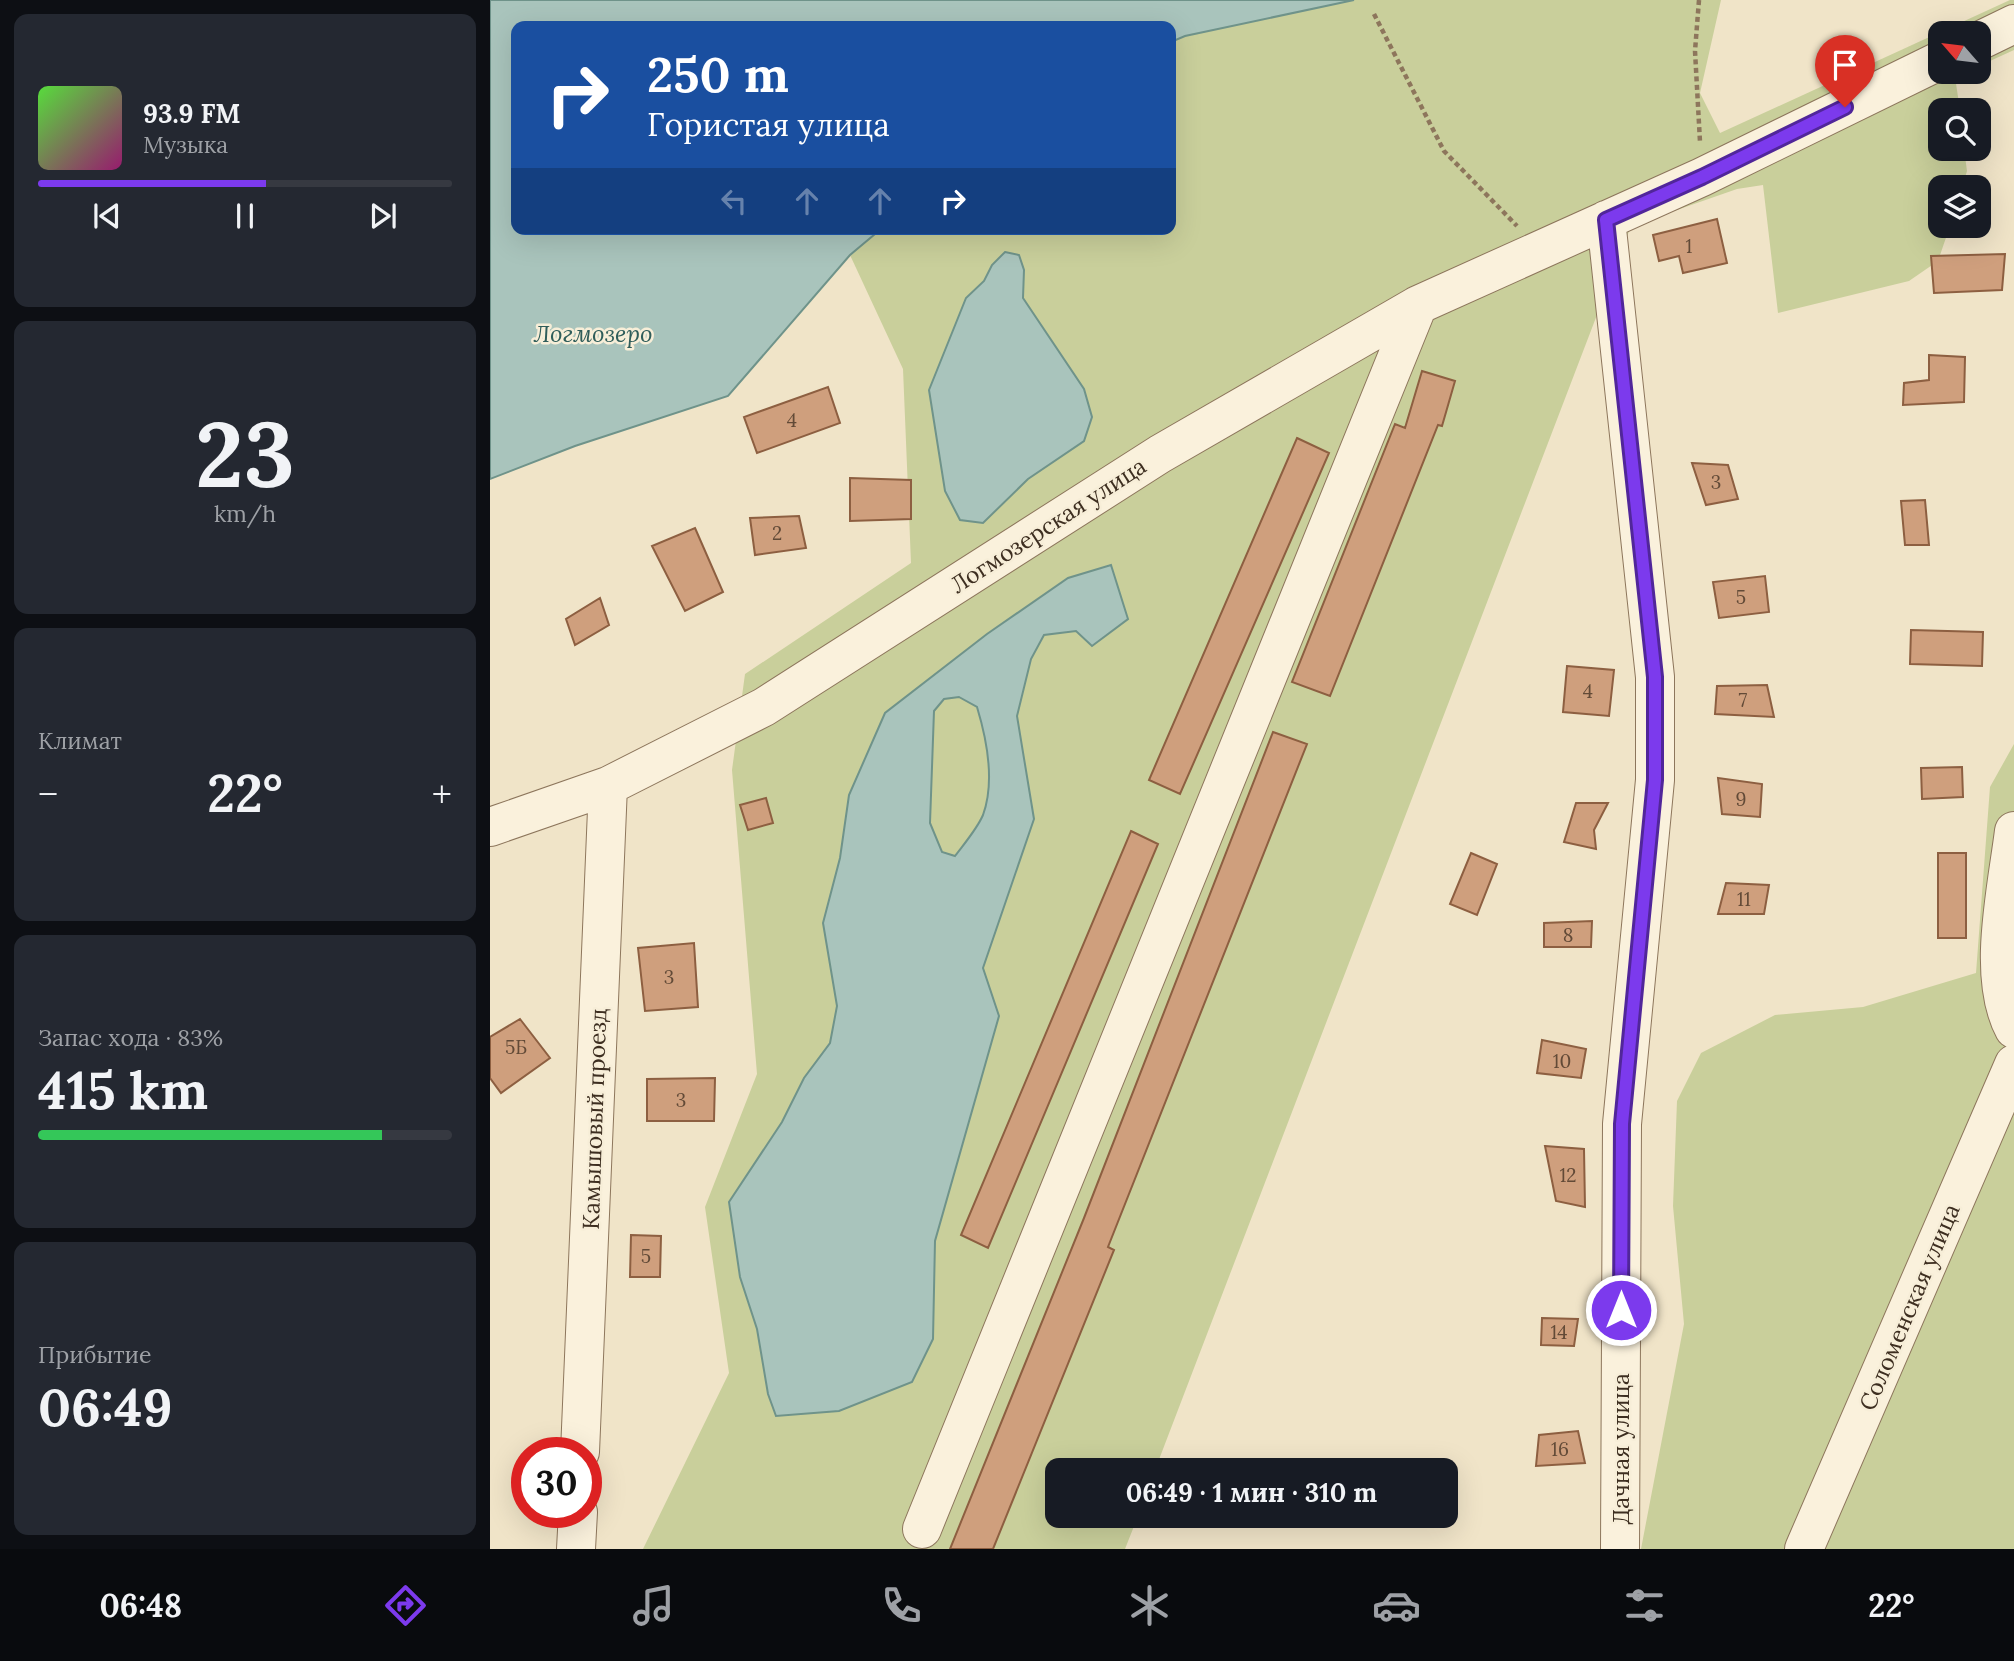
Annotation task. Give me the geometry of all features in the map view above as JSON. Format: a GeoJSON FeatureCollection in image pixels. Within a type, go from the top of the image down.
{"type":"FeatureCollection","features":[{"type":"Feature","properties":{"kind":"street"},"geometry":{"type":"LineString","coordinates":[[1992,35],[2014,24]]}},
{"type":"Feature","properties":{"kind":"street","name":"Логмозерская улица"},"geometry":{"type":"LineString","coordinates":[[490,827],[608,786],[764,707],[1160,454],[1418,305],[1702,177],[1928,66]]}},
{"type":"Feature","properties":{"kind":"street","name":"Дачная улица"},"geometry":{"type":"LineString","coordinates":[[1606,220],[1655,677],[1655,780],[1622,1124],[1620,1549]]}},
{"type":"Feature","properties":{"kind":"street"},"geometry":{"type":"LineString","coordinates":[[922,1529],[1418,305]]}},
{"type":"Feature","properties":{"kind":"street","name":"Камышовый проезд"},"geometry":{"type":"LineString","coordinates":[[581,1437],[608,786]]}},
{"type":"Feature","properties":{"kind":"street"},"geometry":{"type":"LineString","coordinates":[[2014,831],[2001,941],[2004,1011],[2014,1029]]}},
{"type":"Feature","properties":{"kind":"street","name":"Соломенская улица"},"geometry":{"type":"LineString","coordinates":[[1804,1549],[2014,1064]]}},
{"type":"Feature","properties":{"kind":"street"},"geometry":{"type":"LineString","coordinates":[[576,1549],[577,1528]]}},
{"type":"Feature","properties":{"kind":"path"},"geometry":{"type":"LineString","coordinates":[[1699,0],[1695,51],[1702,177]]}},
{"type":"Feature","properties":{"kind":"path"},"geometry":{"type":"LineString","coordinates":[[1374,14],[1444,151],[1540,249]]}},
{"type":"Feature","properties":{"kind":"green space"},"geometry":{"type":"Polygon","coordinates":[[[1354,0],[1721,0],[1700,93],[1720,133],[1928,38],[1928,84],[1956,84],[1958,98],[1928,98],[1928,161],[1966,161],[1967,171],[1966,175],[1928,175],[1928,238],[1946,238],[1938,261],[1909,281],[1778,313],[1763,185],[1737,189],[1631,226],[1160,1458],[1045,1458],[1045,1528],[1133,1528],[1125,1549],[643,1549],[729,1373],[705,1207],[757,1074],[732,770],[745,674],[911,563],[903,369],[850,255],[874,235],[1176,235],[1176,40],[1354,0]],[[1024,270],[984,281],[966,298],[983,523],[1028,479],[1084,441],[1084,389],[1022,298],[1024,270]],[[1067,578],[987,634],[885,713],[849,795],[840,858],[823,923],[837,1006],[830,1044],[804,1078],[782,1122],[740,1277],[757,1329],[768,1394],[912,1382],[933,1339],[935,1241],[999,1016],[983,968],[1034,819],[1017,716],[1031,659],[1044,635],[1076,631],[1067,578]]]}},
{"type":"Feature","properties":{"kind":"green space"},"geometry":{"type":"Polygon","coordinates":[[[2014,0],[2014,50],[1992,60],[1992,21],[1964,21],[2014,0]]]}},
{"type":"Feature","properties":{"kind":"green space"},"geometry":{"type":"Polygon","coordinates":[[[959,697],[977,707],[987,749],[989,779],[985,808],[956,856],[942,852],[930,823],[934,711],[944,699],[959,697]]]}},
{"type":"Feature","properties":{"kind":"green space"},"geometry":{"type":"Polygon","coordinates":[[[2014,744],[2014,1549],[1641,1549],[1684,1324],[1673,1206],[1677,1101],[1701,1053],[1775,1015],[1863,1007],[1976,973],[1990,787],[2014,744]]]}},
{"type":"Feature","properties":{"kind":"water","name":"Логмозеро"},"geometry":{"type":"Polygon","coordinates":[[[490,0],[1354,0],[1176,40],[1176,21],[511,21],[511,235],[874,235],[850,255],[728,396],[575,446],[490,479],[490,0]]]}},
{"type":"Feature","properties":{"kind":"water"},"geometry":{"type":"Polygon","coordinates":[[[1005,252],[1019,255],[1024,270],[1023,298],[1084,389],[1092,417],[1084,441],[1028,479],[983,523],[960,520],[945,491],[929,390],[966,298],[984,281],[992,265],[1005,252]]]}},
{"type":"Feature","properties":{"kind":"water"},"geometry":{"type":"Polygon","coordinates":[[[1111,565],[1128,619],[1092,646],[1076,631],[1044,635],[1031,659],[1017,716],[1034,819],[983,968],[999,1016],[935,1241],[933,1339],[912,1382],[839,1411],[776,1416],[768,1394],[757,1329],[740,1277],[729,1202],[782,1122],[804,1078],[830,1043],[837,1006],[823,923],[840,858],[849,795],[885,713],[987,634],[1068,578],[1111,565]],[[959,697],[944,699],[934,711],[930,823],[942,852],[955,856],[983,815],[989,789],[984,733],[977,707],[959,697]]]}},
{"type":"Feature","properties":{"kind":"building"},"geometry":{"type":"Polygon","coordinates":[[[1717,219],[1727,263],[1683,273],[1679,256],[1659,261],[1653,235],[1717,219]]]}},
{"type":"Feature","properties":{"kind":"building"},"geometry":{"type":"Polygon","coordinates":[[[2005,254],[2002,290],[1934,293],[1931,256],[2005,254]]]}},
{"type":"Feature","properties":{"kind":"building"},"geometry":{"type":"Polygon","coordinates":[[[1929,355],[1965,357],[1964,402],[1903,405],[1904,383],[1929,380],[1929,355]]]}},
{"type":"Feature","properties":{"kind":"building"},"geometry":{"type":"Polygon","coordinates":[[[1422,371],[1455,381],[1442,426],[1438,425],[1330,696],[1292,682],[1395,424],[1405,428],[1422,371]]]}},
{"type":"Feature","properties":{"kind":"building"},"geometry":{"type":"Polygon","coordinates":[[[828,387],[840,423],[757,453],[744,417],[828,387]]]}},
{"type":"Feature","properties":{"kind":"building"},"geometry":{"type":"Polygon","coordinates":[[[1297,438],[1329,453],[1180,794],[1149,780],[1297,438]]]}},
{"type":"Feature","properties":{"kind":"building"},"geometry":{"type":"Polygon","coordinates":[[[1692,463],[1728,465],[1738,499],[1706,505],[1692,463]]]}},
{"type":"Feature","properties":{"kind":"building"},"geometry":{"type":"Polygon","coordinates":[[[850,478],[911,480],[911,519],[850,521],[850,478]]]}},
{"type":"Feature","properties":{"kind":"building"},"geometry":{"type":"Polygon","coordinates":[[[1925,500],[1929,545],[1905,545],[1901,501],[1925,500]]]}},
{"type":"Feature","properties":{"kind":"building"},"geometry":{"type":"Polygon","coordinates":[[[799,516],[806,548],[755,555],[750,518],[799,516]]]}},
{"type":"Feature","properties":{"kind":"building"},"geometry":{"type":"Polygon","coordinates":[[[695,528],[723,592],[685,611],[652,546],[695,528]]]}},
{"type":"Feature","properties":{"kind":"building"},"geometry":{"type":"Polygon","coordinates":[[[1765,576],[1769,612],[1719,618],[1713,582],[1765,576]]]}},
{"type":"Feature","properties":{"kind":"building"},"geometry":{"type":"Polygon","coordinates":[[[600,598],[609,625],[575,645],[566,619],[600,598]]]}},
{"type":"Feature","properties":{"kind":"building"},"geometry":{"type":"Polygon","coordinates":[[[1911,630],[1983,632],[1982,666],[1910,664],[1911,630]]]}},
{"type":"Feature","properties":{"kind":"building"},"geometry":{"type":"Polygon","coordinates":[[[1567,666],[1614,670],[1609,716],[1563,712],[1567,666]]]}},
{"type":"Feature","properties":{"kind":"building"},"geometry":{"type":"Polygon","coordinates":[[[1767,685],[1774,717],[1715,714],[1717,686],[1767,685]]]}},
{"type":"Feature","properties":{"kind":"building"},"geometry":{"type":"Polygon","coordinates":[[[1273,732],[1307,744],[1108,1247],[1114,1250],[993,1549],[950,1549],[1084,1218],[1273,732]]]}},
{"type":"Feature","properties":{"kind":"building"},"geometry":{"type":"Polygon","coordinates":[[[1962,767],[1963,797],[1922,799],[1921,768],[1962,767]]]}},
{"type":"Feature","properties":{"kind":"building"},"geometry":{"type":"Polygon","coordinates":[[[1718,778],[1762,784],[1760,817],[1722,814],[1718,778]]]}},
{"type":"Feature","properties":{"kind":"building"},"geometry":{"type":"Polygon","coordinates":[[[766,798],[773,823],[748,830],[740,805],[766,798]]]}},
{"type":"Feature","properties":{"kind":"building"},"geometry":{"type":"Polygon","coordinates":[[[1576,803],[1608,803],[1594,830],[1596,849],[1564,842],[1576,803]]]}},
{"type":"Feature","properties":{"kind":"building"},"geometry":{"type":"Polygon","coordinates":[[[1131,831],[1158,844],[988,1248],[961,1235],[1131,831]]]}},
{"type":"Feature","properties":{"kind":"building"},"geometry":{"type":"Polygon","coordinates":[[[1471,853],[1497,864],[1477,915],[1450,904],[1471,853]]]}},
{"type":"Feature","properties":{"kind":"building"},"geometry":{"type":"Polygon","coordinates":[[[1938,853],[1966,853],[1966,938],[1938,938],[1938,853]]]}},
{"type":"Feature","properties":{"kind":"building"},"geometry":{"type":"Polygon","coordinates":[[[1726,883],[1769,885],[1764,914],[1718,914],[1726,883]]]}},
{"type":"Feature","properties":{"kind":"building"},"geometry":{"type":"Polygon","coordinates":[[[1592,921],[1591,947],[1544,947],[1544,923],[1592,921]]]}},
{"type":"Feature","properties":{"kind":"building"},"geometry":{"type":"Polygon","coordinates":[[[694,943],[698,1007],[645,1011],[638,948],[694,943]]]}},
{"type":"Feature","properties":{"kind":"building"},"geometry":{"type":"Polygon","coordinates":[[[520,1019],[550,1058],[501,1093],[490,1078],[490,1037],[520,1019]]]}},
{"type":"Feature","properties":{"kind":"building"},"geometry":{"type":"Polygon","coordinates":[[[1542,1040],[1586,1049],[1581,1078],[1537,1073],[1542,1040]]]}},
{"type":"Feature","properties":{"kind":"building"},"geometry":{"type":"Polygon","coordinates":[[[715,1078],[714,1121],[647,1121],[647,1079],[715,1078]]]}},
{"type":"Feature","properties":{"kind":"building"},"geometry":{"type":"Polygon","coordinates":[[[1545,1146],[1584,1149],[1585,1207],[1556,1201],[1545,1146]]]}},
{"type":"Feature","properties":{"kind":"building"},"geometry":{"type":"Polygon","coordinates":[[[631,1235],[661,1236],[660,1277],[630,1277],[631,1235]]]}},
{"type":"Feature","properties":{"kind":"building"},"geometry":{"type":"Polygon","coordinates":[[[1542,1318],[1578,1319],[1574,1346],[1541,1345],[1542,1318]]]}},
{"type":"Feature","properties":{"kind":"building"},"geometry":{"type":"Polygon","coordinates":[[[1578,1431],[1585,1463],[1536,1466],[1539,1435],[1578,1431]]]}},
{"type":"Feature","properties":{"kind":"route"},"geometry":{"type":"LineString","coordinates":[[1621,1310],[1622,1124],[1655,780],[1655,677],[1606,220],[1702,177],[1845,107]]}}]}
